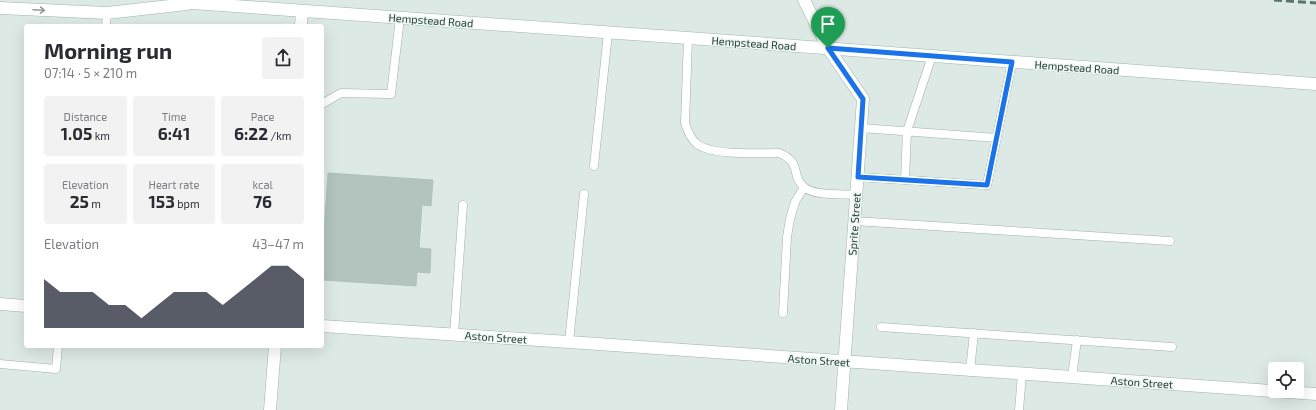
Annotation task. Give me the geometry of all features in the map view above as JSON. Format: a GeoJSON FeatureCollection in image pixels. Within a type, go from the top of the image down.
{"type":"FeatureCollection","features":[{"type":"Feature","properties":{"kind":"street","name":"Hempstead Road"},"geometry":{"type":"LineString","coordinates":[[176,0],[192,3],[1316,84]]}},
{"type":"Feature","properties":{"kind":"street","name":"Sprite Street"},"geometry":{"type":"LineString","coordinates":[[804,0],[828,48],[863,99],[841,410]]}},
{"type":"Feature","properties":{"kind":"street","name":"Hempstead Road"},"geometry":{"type":"LineString","coordinates":[[0,8],[14,4],[107,13],[192,3]]}},
{"type":"Feature","properties":{"kind":"street"},"geometry":{"type":"LineString","coordinates":[[301,24],[302,11]]}},
{"type":"Feature","properties":{"kind":"street"},"geometry":{"type":"LineString","coordinates":[[0,304],[24,306]]}},
{"type":"Feature","properties":{"kind":"street","name":"Aston Street"},"geometry":{"type":"LineString","coordinates":[[324,326],[1316,394]]}},
{"type":"Feature","properties":{"kind":"street"},"geometry":{"type":"LineString","coordinates":[[270,410],[275,348]]}},
{"type":"Feature","properties":{"kind":"lane"},"geometry":{"type":"LineString","coordinates":[[106,24],[107,13]]}},
{"type":"Feature","properties":{"kind":"lane"},"geometry":{"type":"LineString","coordinates":[[324,103],[341,93],[391,94],[400,18]]}},
{"type":"Feature","properties":{"kind":"lane"},"geometry":{"type":"LineString","coordinates":[[594,166],[608,33]]}},
{"type":"Feature","properties":{"kind":"lane"},"geometry":{"type":"LineString","coordinates":[[688,38],[685,123],[689,134],[696,143],[707,149],[719,152],[779,153],[792,161],[796,168],[798,179],[804,187],[813,192],[856,195]]}},
{"type":"Feature","properties":{"kind":"lane"},"geometry":{"type":"LineString","coordinates":[[905,180],[907,132],[932,56]]}},
{"type":"Feature","properties":{"kind":"lane"},"geometry":{"type":"LineString","coordinates":[[858,177],[987,185],[1012,62]]}},
{"type":"Feature","properties":{"kind":"lane"},"geometry":{"type":"LineString","coordinates":[[861,128],[997,138]]}},
{"type":"Feature","properties":{"kind":"lane"},"geometry":{"type":"LineString","coordinates":[[783,313],[787,238],[790,219],[795,202],[804,187]]}},
{"type":"Feature","properties":{"kind":"lane"},"geometry":{"type":"LineString","coordinates":[[569,342],[584,194]]}},
{"type":"Feature","properties":{"kind":"lane"},"geometry":{"type":"LineString","coordinates":[[454,334],[463,205]]}},
{"type":"Feature","properties":{"kind":"lane"},"geometry":{"type":"LineString","coordinates":[[854,221],[1170,241]]}},
{"type":"Feature","properties":{"kind":"lane"},"geometry":{"type":"LineString","coordinates":[[882,327],[1172,347]]}},
{"type":"Feature","properties":{"kind":"lane"},"geometry":{"type":"LineString","coordinates":[[970,370],[974,333]]}},
{"type":"Feature","properties":{"kind":"lane"},"geometry":{"type":"LineString","coordinates":[[1072,377],[1077,340]]}},
{"type":"Feature","properties":{"kind":"lane"},"geometry":{"type":"LineString","coordinates":[[0,364],[56,369],[58,348]]}},
{"type":"Feature","properties":{"kind":"lane"},"geometry":{"type":"LineString","coordinates":[[1019,410],[1022,374]]}},
{"type":"Feature","properties":{"kind":"building"},"geometry":{"type":"Polygon","coordinates":[[[328,173],[433,180],[431,206],[422,205],[419,248],[431,249],[430,273],[417,272],[416,286],[324,280],[324,232],[328,173]]]}},
{"type":"Feature","properties":{"kind":"railway"},"geometry":{"type":"LineString","coordinates":[[1274,0],[1316,3]]}},
{"type":"Feature","properties":{"kind":"route"},"geometry":{"type":"LineString","coordinates":[[828,48],[1012,62],[987,185],[858,177],[863,99],[828,48]]}}]}
